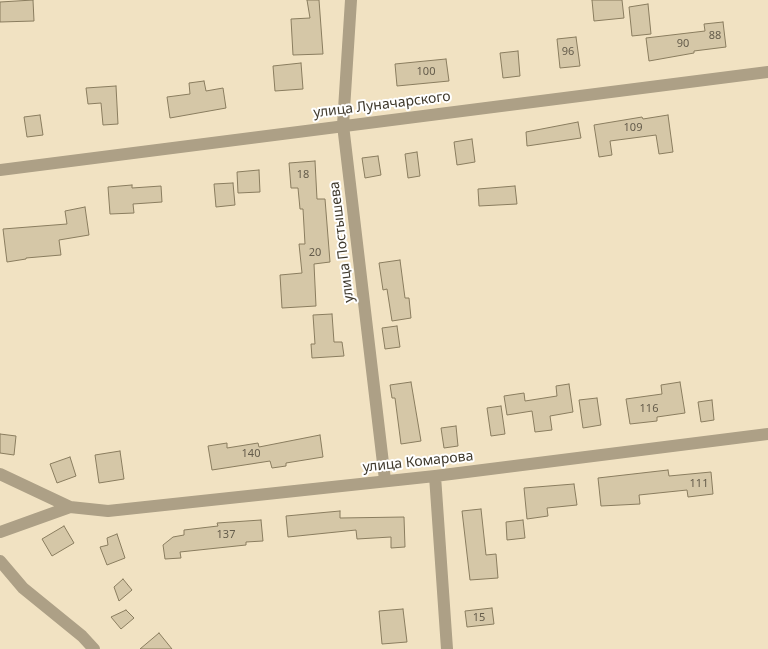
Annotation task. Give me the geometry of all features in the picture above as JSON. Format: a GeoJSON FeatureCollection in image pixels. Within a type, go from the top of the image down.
{"type":"FeatureCollection","features":[{"type":"Feature","properties":{"kind":"street","name":"улица Постышева"},"geometry":{"type":"LineString","coordinates":[[351,0],[343,125],[385,480]]}},
{"type":"Feature","properties":{"kind":"street","name":"улица Луначарского"},"geometry":{"type":"LineString","coordinates":[[0,170],[768,72]]}},
{"type":"Feature","properties":{"kind":"street","name":"улица Комарова"},"geometry":{"type":"LineString","coordinates":[[0,474],[70,507],[108,511],[435,476],[768,434]]}},
{"type":"Feature","properties":{"kind":"street"},"geometry":{"type":"LineString","coordinates":[[435,476],[447,649]]}},
{"type":"Feature","properties":{"kind":"street","name":"улица Комарова"},"geometry":{"type":"LineString","coordinates":[[0,532],[70,507]]}},
{"type":"Feature","properties":{"kind":"street"},"geometry":{"type":"LineString","coordinates":[[0,561],[23,588],[82,636],[94,649]]}},
{"type":"Feature","properties":{"kind":"building"},"geometry":{"type":"Polygon","coordinates":[[[33,0],[34,21],[0,22],[0,2],[33,0]]]}},
{"type":"Feature","properties":{"kind":"building"},"geometry":{"type":"Polygon","coordinates":[[[307,0],[319,0],[323,54],[293,55],[291,19],[310,18],[307,0]]]}},
{"type":"Feature","properties":{"kind":"building"},"geometry":{"type":"Polygon","coordinates":[[[592,0],[622,0],[624,18],[594,21],[592,0]]]}},
{"type":"Feature","properties":{"kind":"building"},"geometry":{"type":"Polygon","coordinates":[[[648,4],[651,34],[632,36],[629,7],[648,4]]]}},
{"type":"Feature","properties":{"kind":"building"},"geometry":{"type":"Polygon","coordinates":[[[723,22],[726,47],[694,51],[694,53],[649,61],[646,38],[705,31],[704,24],[723,22]]]}},
{"type":"Feature","properties":{"kind":"building"},"geometry":{"type":"Polygon","coordinates":[[[576,37],[580,66],[560,68],[557,39],[576,37]]]}},
{"type":"Feature","properties":{"kind":"building"},"geometry":{"type":"Polygon","coordinates":[[[518,51],[520,76],[503,78],[500,53],[518,51]]]}},
{"type":"Feature","properties":{"kind":"building"},"geometry":{"type":"Polygon","coordinates":[[[446,59],[449,81],[397,86],[395,64],[446,59]]]}},
{"type":"Feature","properties":{"kind":"building"},"geometry":{"type":"Polygon","coordinates":[[[301,63],[303,89],[275,91],[273,66],[301,63]]]}},
{"type":"Feature","properties":{"kind":"building"},"geometry":{"type":"Polygon","coordinates":[[[204,81],[206,91],[223,88],[226,108],[170,118],[167,97],[190,94],[189,83],[204,81]]]}},
{"type":"Feature","properties":{"kind":"building"},"geometry":{"type":"Polygon","coordinates":[[[116,86],[118,124],[103,125],[101,103],[88,104],[86,88],[116,86]]]}},
{"type":"Feature","properties":{"kind":"building"},"geometry":{"type":"Polygon","coordinates":[[[40,115],[43,135],[27,137],[24,117],[40,115]]]}},
{"type":"Feature","properties":{"kind":"building"},"geometry":{"type":"Polygon","coordinates":[[[668,115],[673,152],[659,154],[656,135],[610,141],[612,155],[599,157],[594,125],[668,115]]]}},
{"type":"Feature","properties":{"kind":"building"},"geometry":{"type":"Polygon","coordinates":[[[578,122],[581,138],[527,146],[526,132],[578,122]]]}},
{"type":"Feature","properties":{"kind":"building"},"geometry":{"type":"Polygon","coordinates":[[[472,139],[475,162],[457,165],[454,142],[472,139]]]}},
{"type":"Feature","properties":{"kind":"building"},"geometry":{"type":"Polygon","coordinates":[[[417,152],[420,176],[408,178],[405,154],[417,152]]]}},
{"type":"Feature","properties":{"kind":"building"},"geometry":{"type":"Polygon","coordinates":[[[378,156],[381,175],[365,178],[362,158],[378,156]]]}},
{"type":"Feature","properties":{"kind":"building"},"geometry":{"type":"Polygon","coordinates":[[[315,161],[317,199],[325,199],[330,262],[314,264],[316,306],[282,308],[280,275],[302,273],[299,244],[305,244],[303,209],[300,209],[298,188],[291,188],[289,163],[315,161]]]}},
{"type":"Feature","properties":{"kind":"building"},"geometry":{"type":"Polygon","coordinates":[[[259,170],[260,192],[238,193],[237,172],[259,170]]]}},
{"type":"Feature","properties":{"kind":"building"},"geometry":{"type":"Polygon","coordinates":[[[233,183],[235,205],[216,207],[214,184],[233,183]]]}},
{"type":"Feature","properties":{"kind":"building"},"geometry":{"type":"Polygon","coordinates":[[[132,185],[132,188],[161,186],[162,202],[133,204],[134,213],[110,214],[108,187],[132,185]]]}},
{"type":"Feature","properties":{"kind":"building"},"geometry":{"type":"Polygon","coordinates":[[[515,186],[517,204],[479,206],[478,189],[515,186]]]}},
{"type":"Feature","properties":{"kind":"building"},"geometry":{"type":"Polygon","coordinates":[[[85,207],[89,235],[59,240],[61,255],[26,258],[7,262],[3,229],[67,224],[65,211],[85,207]]]}},
{"type":"Feature","properties":{"kind":"building"},"geometry":{"type":"Polygon","coordinates":[[[400,260],[405,298],[409,298],[411,318],[392,321],[387,289],[383,290],[379,263],[400,260]]]}},
{"type":"Feature","properties":{"kind":"building"},"geometry":{"type":"Polygon","coordinates":[[[332,314],[334,342],[342,342],[344,356],[312,358],[311,344],[315,344],[313,315],[332,314]]]}},
{"type":"Feature","properties":{"kind":"building"},"geometry":{"type":"Polygon","coordinates":[[[397,326],[400,347],[385,349],[382,328],[397,326]]]}},
{"type":"Feature","properties":{"kind":"building"},"geometry":{"type":"Polygon","coordinates":[[[411,382],[421,441],[401,444],[395,398],[392,398],[390,385],[411,382]]]}},
{"type":"Feature","properties":{"kind":"building"},"geometry":{"type":"Polygon","coordinates":[[[680,382],[685,413],[657,417],[657,421],[630,424],[626,399],[662,394],[661,385],[680,382]]]}},
{"type":"Feature","properties":{"kind":"building"},"geometry":{"type":"Polygon","coordinates":[[[569,384],[573,412],[550,416],[552,430],[535,432],[532,411],[507,415],[504,396],[524,393],[525,401],[557,396],[556,386],[569,384]]]}},
{"type":"Feature","properties":{"kind":"building"},"geometry":{"type":"Polygon","coordinates":[[[597,398],[601,425],[583,428],[579,400],[597,398]]]}},
{"type":"Feature","properties":{"kind":"building"},"geometry":{"type":"Polygon","coordinates":[[[712,400],[714,420],[701,422],[698,402],[712,400]]]}},
{"type":"Feature","properties":{"kind":"building"},"geometry":{"type":"Polygon","coordinates":[[[501,406],[505,434],[491,436],[487,408],[501,406]]]}},
{"type":"Feature","properties":{"kind":"building"},"geometry":{"type":"Polygon","coordinates":[[[456,426],[458,446],[444,448],[441,428],[456,426]]]}},
{"type":"Feature","properties":{"kind":"building"},"geometry":{"type":"Polygon","coordinates":[[[0,434],[16,436],[14,455],[0,453],[0,434]]]}},
{"type":"Feature","properties":{"kind":"building"},"geometry":{"type":"Polygon","coordinates":[[[320,435],[323,457],[286,463],[286,466],[272,468],[270,461],[212,470],[208,446],[227,443],[227,448],[258,443],[259,447],[320,435]]]}},
{"type":"Feature","properties":{"kind":"building"},"geometry":{"type":"Polygon","coordinates":[[[120,451],[124,479],[99,483],[95,455],[120,451]]]}},
{"type":"Feature","properties":{"kind":"building"},"geometry":{"type":"Polygon","coordinates":[[[70,457],[76,476],[57,483],[50,464],[70,457]]]}},
{"type":"Feature","properties":{"kind":"building"},"geometry":{"type":"Polygon","coordinates":[[[668,470],[669,476],[711,472],[713,494],[688,497],[687,490],[639,495],[640,504],[601,506],[598,478],[668,470]]]}},
{"type":"Feature","properties":{"kind":"building"},"geometry":{"type":"Polygon","coordinates":[[[574,484],[577,505],[547,508],[548,516],[527,519],[524,488],[574,484]]]}},
{"type":"Feature","properties":{"kind":"building"},"geometry":{"type":"Polygon","coordinates":[[[481,509],[486,555],[496,554],[498,578],[470,580],[462,511],[481,509]]]}},
{"type":"Feature","properties":{"kind":"building"},"geometry":{"type":"Polygon","coordinates":[[[340,511],[340,518],[404,517],[405,547],[391,548],[391,537],[357,539],[356,530],[288,537],[286,516],[340,511]]]}},
{"type":"Feature","properties":{"kind":"building"},"geometry":{"type":"Polygon","coordinates":[[[261,520],[263,541],[246,542],[246,545],[180,552],[181,558],[165,559],[163,545],[173,537],[184,535],[184,530],[218,526],[217,523],[261,520]]]}},
{"type":"Feature","properties":{"kind":"building"},"geometry":{"type":"Polygon","coordinates":[[[523,520],[525,538],[507,540],[506,522],[523,520]]]}},
{"type":"Feature","properties":{"kind":"building"},"geometry":{"type":"Polygon","coordinates":[[[64,526],[74,543],[52,556],[42,539],[64,526]]]}},
{"type":"Feature","properties":{"kind":"building"},"geometry":{"type":"Polygon","coordinates":[[[117,534],[125,558],[107,565],[100,547],[108,545],[107,538],[117,534]]]}},
{"type":"Feature","properties":{"kind":"building"},"geometry":{"type":"Polygon","coordinates":[[[123,579],[132,590],[119,601],[114,587],[123,579]]]}},
{"type":"Feature","properties":{"kind":"building"},"geometry":{"type":"Polygon","coordinates":[[[492,608],[494,624],[467,627],[465,611],[492,608]]]}},
{"type":"Feature","properties":{"kind":"building"},"geometry":{"type":"Polygon","coordinates":[[[403,609],[407,642],[382,644],[379,611],[403,609]]]}},
{"type":"Feature","properties":{"kind":"building"},"geometry":{"type":"Polygon","coordinates":[[[126,610],[134,618],[121,629],[111,617],[126,610]]]}},
{"type":"Feature","properties":{"kind":"building"},"geometry":{"type":"Polygon","coordinates":[[[159,633],[172,649],[140,649],[159,633]]]}}]}
